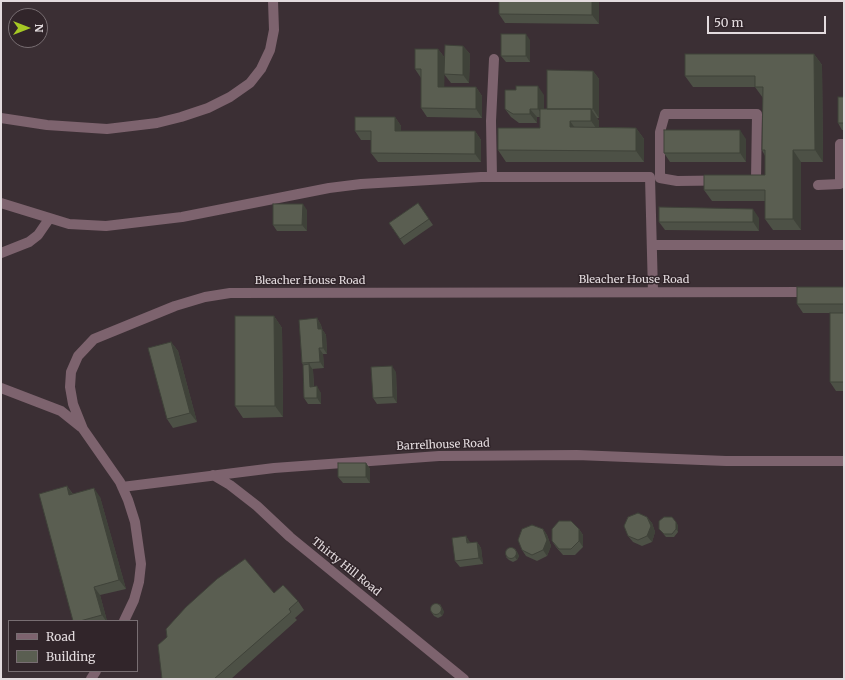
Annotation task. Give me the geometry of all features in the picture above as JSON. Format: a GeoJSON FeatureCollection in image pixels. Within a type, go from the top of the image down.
{"type":"FeatureCollection","features":[{"type":"Feature","properties":{"kind":"lane"},"geometry":{"type":"LineString","coordinates":[[1,118],[53,126],[107,129],[157,123],[208,108],[230,97],[250,83],[261,69],[270,50],[274,30],[273,1]]}},
{"type":"Feature","properties":{"kind":"lane"},"geometry":{"type":"LineString","coordinates":[[492,177],[491,121],[494,59]]}},
{"type":"Feature","properties":{"kind":"lane"},"geometry":{"type":"LineString","coordinates":[[665,114],[757,114],[756,180],[677,181],[660,178],[660,132],[665,114]]}},
{"type":"Feature","properties":{"kind":"lane"},"geometry":{"type":"LineString","coordinates":[[818,185],[840,184],[840,144],[844,144]]}},
{"type":"Feature","properties":{"kind":"lane"},"geometry":{"type":"LineString","coordinates":[[1,203],[49,219],[86,226],[134,224],[182,217],[329,188],[420,180],[492,177],[650,178],[653,292]]}},
{"type":"Feature","properties":{"kind":"lane"},"geometry":{"type":"LineString","coordinates":[[1,252],[29,242],[38,235],[49,219]]}},
{"type":"Feature","properties":{"kind":"lane"},"geometry":{"type":"LineString","coordinates":[[652,245],[844,246]]}},
{"type":"Feature","properties":{"kind":"lane","name":"Bleacher House Road"},"geometry":{"type":"LineString","coordinates":[[124,620],[134,600],[139,582],[141,564],[135,522],[122,487],[83,429],[72,404],[70,387],[71,372],[78,356],[94,339],[175,306],[205,297],[246,293],[820,292]]}},
{"type":"Feature","properties":{"kind":"lane"},"geometry":{"type":"LineString","coordinates":[[1,388],[61,411],[83,429]]}},
{"type":"Feature","properties":{"kind":"lane","name":"Barrelhouse Road"},"geometry":{"type":"LineString","coordinates":[[122,487],[200,476],[342,462],[474,455],[577,455],[726,461],[844,461]]}},
{"type":"Feature","properties":{"kind":"lane","name":"Thirty Hill Road"},"geometry":{"type":"LineString","coordinates":[[213,475],[230,485],[257,506],[290,537],[464,679]]}},
{"type":"Feature","properties":{"kind":"building"},"geometry":{"type":"Polygon","coordinates":[[[499,1],[592,1],[592,15],[499,14],[499,1]]]}},
{"type":"Feature","properties":{"kind":"building"},"geometry":{"type":"Polygon","coordinates":[[[501,34],[526,34],[526,56],[501,56],[501,34]]]}},
{"type":"Feature","properties":{"kind":"building"},"geometry":{"type":"Polygon","coordinates":[[[445,45],[463,46],[463,75],[444,74],[445,45]]]}},
{"type":"Feature","properties":{"kind":"building"},"geometry":{"type":"Polygon","coordinates":[[[415,49],[438,49],[438,87],[476,87],[476,109],[421,108],[421,69],[415,69],[415,49]]]}},
{"type":"Feature","properties":{"kind":"building"},"geometry":{"type":"Polygon","coordinates":[[[685,54],[814,54],[815,150],[793,150],[793,219],[765,219],[765,190],[704,190],[704,175],[765,175],[765,150],[762,150],[763,87],[755,87],[755,76],[685,76],[685,54]]]}},
{"type":"Feature","properties":{"kind":"building"},"geometry":{"type":"Polygon","coordinates":[[[547,70],[593,71],[593,109],[547,109],[547,70]]]}},
{"type":"Feature","properties":{"kind":"building"},"geometry":{"type":"Polygon","coordinates":[[[516,86],[538,86],[538,109],[530,109],[530,114],[513,114],[505,109],[505,90],[516,90],[516,86]]]}},
{"type":"Feature","properties":{"kind":"building"},"geometry":{"type":"Polygon","coordinates":[[[838,97],[844,97],[844,123],[838,123],[838,97]]]}},
{"type":"Feature","properties":{"kind":"building"},"geometry":{"type":"Polygon","coordinates":[[[540,109],[591,109],[591,121],[570,121],[570,127],[636,128],[636,151],[498,150],[498,128],[540,128],[540,109]]]}},
{"type":"Feature","properties":{"kind":"building"},"geometry":{"type":"Polygon","coordinates":[[[355,117],[395,117],[395,131],[475,131],[475,154],[371,153],[371,131],[355,131],[355,117]]]}},
{"type":"Feature","properties":{"kind":"building"},"geometry":{"type":"Polygon","coordinates":[[[664,130],[740,130],[740,153],[664,153],[664,130]]]}},
{"type":"Feature","properties":{"kind":"building"},"geometry":{"type":"Polygon","coordinates":[[[418,203],[429,219],[400,239],[389,223],[418,203]]]}},
{"type":"Feature","properties":{"kind":"building"},"geometry":{"type":"Polygon","coordinates":[[[273,204],[303,204],[302,225],[273,225],[273,204]]]}},
{"type":"Feature","properties":{"kind":"building"},"geometry":{"type":"Polygon","coordinates":[[[659,207],[753,209],[753,222],[659,222],[659,207]]]}},
{"type":"Feature","properties":{"kind":"building"},"geometry":{"type":"Polygon","coordinates":[[[797,287],[844,287],[844,304],[797,304],[797,287]]]}},
{"type":"Feature","properties":{"kind":"building"},"geometry":{"type":"Polygon","coordinates":[[[830,313],[844,313],[844,382],[830,382],[830,313]]]}},
{"type":"Feature","properties":{"kind":"building"},"geometry":{"type":"Polygon","coordinates":[[[235,316],[274,316],[275,406],[235,406],[235,316]]]}},
{"type":"Feature","properties":{"kind":"building"},"geometry":{"type":"Polygon","coordinates":[[[317,318],[318,329],[322,329],[323,348],[319,348],[320,362],[302,363],[299,320],[317,318]]]}},
{"type":"Feature","properties":{"kind":"building"},"geometry":{"type":"Polygon","coordinates":[[[171,342],[190,413],[167,419],[148,348],[171,342]]]}},
{"type":"Feature","properties":{"kind":"building"},"geometry":{"type":"Polygon","coordinates":[[[309,364],[310,387],[317,386],[317,398],[304,398],[303,365],[309,364]]]}},
{"type":"Feature","properties":{"kind":"building"},"geometry":{"type":"Polygon","coordinates":[[[392,366],[393,397],[373,398],[371,367],[392,366]]]}},
{"type":"Feature","properties":{"kind":"building"},"geometry":{"type":"Polygon","coordinates":[[[338,463],[366,463],[366,477],[338,477],[338,463]]]}},
{"type":"Feature","properties":{"kind":"building"},"geometry":{"type":"Polygon","coordinates":[[[67,486],[69,495],[94,488],[119,580],[94,587],[102,615],[84,620],[73,620],[39,494],[67,486]]]}},
{"type":"Feature","properties":{"kind":"building"},"geometry":{"type":"Polygon","coordinates":[[[638,513],[647,517],[651,526],[647,536],[638,540],[628,536],[624,526],[628,517],[638,513]]]}},
{"type":"Feature","properties":{"kind":"building"},"geometry":{"type":"Polygon","coordinates":[[[664,517],[672,517],[676,522],[676,529],[672,534],[664,534],[659,529],[659,521],[664,517]]]}},
{"type":"Feature","properties":{"kind":"building"},"geometry":{"type":"Polygon","coordinates":[[[559,521],[571,521],[579,529],[579,541],[571,549],[559,549],[552,541],[552,529],[559,521]]]}},
{"type":"Feature","properties":{"kind":"building"},"geometry":{"type":"Polygon","coordinates":[[[532,525],[543,529],[547,540],[543,550],[532,555],[522,550],[518,540],[522,529],[532,525]]]}},
{"type":"Feature","properties":{"kind":"building"},"geometry":{"type":"Polygon","coordinates":[[[466,536],[467,543],[477,542],[479,558],[455,561],[452,538],[466,536]]]}},
{"type":"Feature","properties":{"kind":"building"},"geometry":{"type":"Polygon","coordinates":[[[511,547],[515,549],[517,553],[515,557],[511,559],[507,557],[505,553],[507,549],[511,547]]]}},
{"type":"Feature","properties":{"kind":"building"},"geometry":{"type":"Polygon","coordinates":[[[245,559],[274,593],[283,585],[298,601],[289,609],[291,612],[214,679],[162,679],[158,645],[167,637],[166,629],[186,607],[217,579],[245,559]]]}},
{"type":"Feature","properties":{"kind":"building"},"geometry":{"type":"Polygon","coordinates":[[[436,603],[440,605],[442,609],[440,613],[436,615],[432,613],[430,609],[432,605],[436,603]]]}}]}
